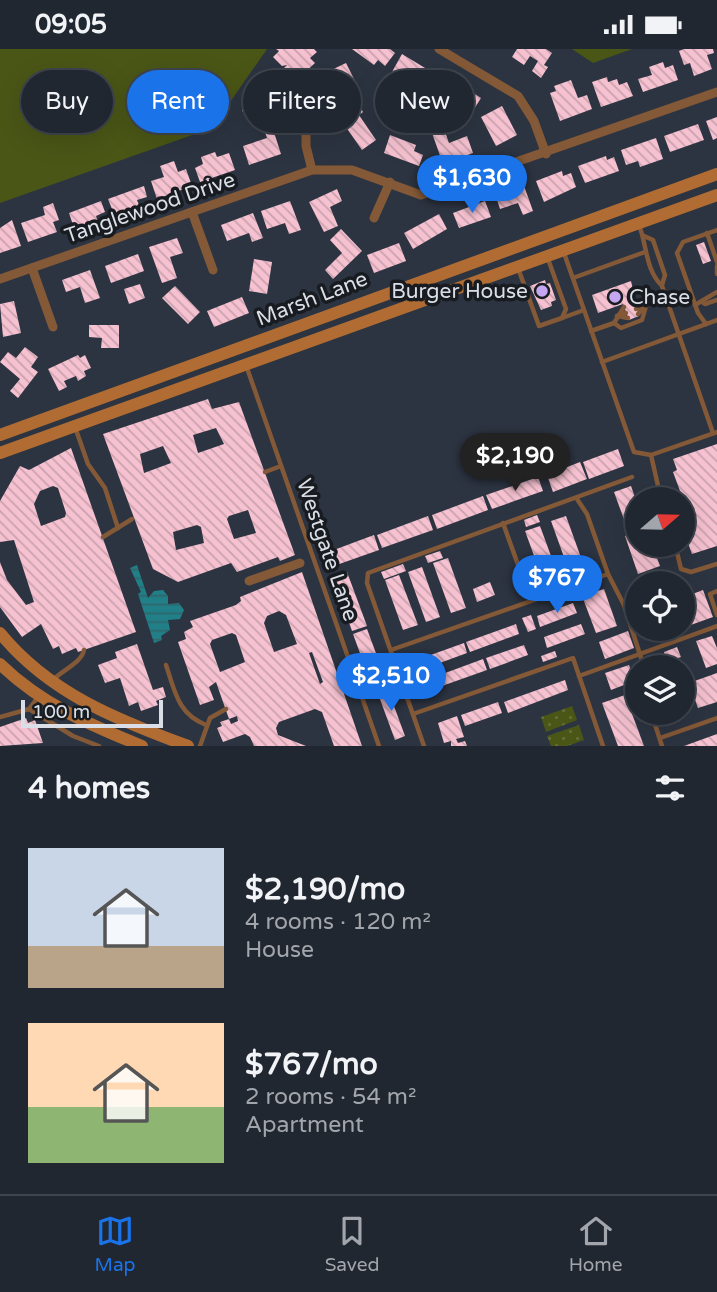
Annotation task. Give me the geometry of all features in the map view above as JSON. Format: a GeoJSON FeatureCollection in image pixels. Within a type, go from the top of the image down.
{"type":"FeatureCollection","features":[{"type":"Feature","properties":{"kind":"main road","name":"Marsh Lane"},"geometry":{"type":"LineString","coordinates":[[0,435],[717,174]]}},
{"type":"Feature","properties":{"kind":"main road","name":"Marsh Lane"},"geometry":{"type":"LineString","coordinates":[[0,453],[517,265],[716,197]]}},
{"type":"Feature","properties":{"kind":"main road"},"geometry":{"type":"LineString","coordinates":[[631,204],[638,222]]}},
{"type":"Feature","properties":{"kind":"main road"},"geometry":{"type":"LineString","coordinates":[[376,296],[381,314]]}},
{"type":"Feature","properties":{"kind":"main road"},"geometry":{"type":"LineString","coordinates":[[239,347],[245,364]]}},
{"type":"Feature","properties":{"kind":"main road"},"geometry":{"type":"LineString","coordinates":[[70,410],[75,426]]}},
{"type":"Feature","properties":{"kind":"main road"},"geometry":{"type":"LineString","coordinates":[[0,633],[51,682],[102,711],[188,746]]}},
{"type":"Feature","properties":{"kind":"main road"},"geometry":{"type":"LineString","coordinates":[[0,664],[38,696],[71,716],[142,746]]}},
{"type":"Feature","properties":{"kind":"main road"},"geometry":{"type":"LineString","coordinates":[[38,696],[51,682]]}},
{"type":"Feature","properties":{"kind":"street"},"geometry":{"type":"LineString","coordinates":[[439,49],[518,96],[534,121],[546,154]]}},
{"type":"Feature","properties":{"kind":"street","name":"Tanglewood Drive"},"geometry":{"type":"LineString","coordinates":[[0,279],[312,170],[352,170],[390,182],[414,195],[421,195],[546,154],[717,92]]}},
{"type":"Feature","properties":{"kind":"street"},"geometry":{"type":"LineString","coordinates":[[306,133],[312,170]]}},
{"type":"Feature","properties":{"kind":"street"},"geometry":{"type":"LineString","coordinates":[[374,218],[390,182]]}},
{"type":"Feature","properties":{"kind":"street"},"geometry":{"type":"LineString","coordinates":[[192,212],[212,270]]}},
{"type":"Feature","properties":{"kind":"street"},"geometry":{"type":"LineString","coordinates":[[32,268],[53,327]]}},
{"type":"Feature","properties":{"kind":"street"},"geometry":{"type":"LineString","coordinates":[[249,581],[300,563]]}},
{"type":"Feature","properties":{"kind":"lane"},"geometry":{"type":"LineString","coordinates":[[562,249],[634,452],[651,456],[715,433],[662,286],[655,279],[645,252],[644,236],[638,222]]}},
{"type":"Feature","properties":{"kind":"lane"},"geometry":{"type":"LineString","coordinates":[[706,324],[695,305],[677,253],[683,242],[717,230]]}},
{"type":"Feature","properties":{"kind":"lane"},"geometry":{"type":"LineString","coordinates":[[707,233],[717,264],[717,274]]}},
{"type":"Feature","properties":{"kind":"lane"},"geometry":{"type":"LineString","coordinates":[[644,236],[653,240],[665,275],[662,286]]}},
{"type":"Feature","properties":{"kind":"lane"},"geometry":{"type":"LineString","coordinates":[[573,278],[645,252]]}},
{"type":"Feature","properties":{"kind":"lane"},"geometry":{"type":"LineString","coordinates":[[546,255],[566,309],[562,318]]}},
{"type":"Feature","properties":{"kind":"lane"},"geometry":{"type":"LineString","coordinates":[[517,265],[539,326],[584,310]]}},
{"type":"Feature","properties":{"kind":"lane"},"geometry":{"type":"LineString","coordinates":[[695,305],[717,292]]}},
{"type":"Feature","properties":{"kind":"lane"},"geometry":{"type":"LineString","coordinates":[[646,306],[636,309],[666,298]]}},
{"type":"Feature","properties":{"kind":"lane"},"geometry":{"type":"LineString","coordinates":[[702,302],[717,300]]}},
{"type":"Feature","properties":{"kind":"lane"},"geometry":{"type":"LineString","coordinates":[[614,323],[621,328],[642,320],[646,306]]}},
{"type":"Feature","properties":{"kind":"lane"},"geometry":{"type":"LineString","coordinates":[[616,316],[626,313],[616,316]]}},
{"type":"Feature","properties":{"kind":"lane"},"geometry":{"type":"LineString","coordinates":[[614,323],[616,316]]}},
{"type":"Feature","properties":{"kind":"lane"},"geometry":{"type":"LineString","coordinates":[[602,362],[717,320]]}},
{"type":"Feature","properties":{"kind":"lane"},"geometry":{"type":"LineString","coordinates":[[592,331],[614,323]]}},
{"type":"Feature","properties":{"kind":"lane","name":"Westgate Lane"},"geometry":{"type":"LineString","coordinates":[[245,364],[379,746]]}},
{"type":"Feature","properties":{"kind":"lane"},"geometry":{"type":"LineString","coordinates":[[75,426],[88,464],[105,488],[118,528]]}},
{"type":"Feature","properties":{"kind":"lane"},"geometry":{"type":"LineString","coordinates":[[651,456],[658,487]]}},
{"type":"Feature","properties":{"kind":"lane"},"geometry":{"type":"LineString","coordinates":[[265,472],[281,466]]}},
{"type":"Feature","properties":{"kind":"lane"},"geometry":{"type":"LineString","coordinates":[[425,746],[367,583],[368,573],[632,477]]}},
{"type":"Feature","properties":{"kind":"lane"},"geometry":{"type":"LineString","coordinates":[[577,499],[587,514],[608,574],[624,605],[640,654]]}},
{"type":"Feature","properties":{"kind":"lane"},"geometry":{"type":"LineString","coordinates":[[103,537],[132,519]]}},
{"type":"Feature","properties":{"kind":"lane"},"geometry":{"type":"LineString","coordinates":[[503,523],[531,601]]}},
{"type":"Feature","properties":{"kind":"lane"},"geometry":{"type":"LineString","coordinates":[[678,557],[681,569],[691,572],[717,564]]}},
{"type":"Feature","properties":{"kind":"lane"},"geometry":{"type":"LineString","coordinates":[[391,650],[608,574]]}},
{"type":"Feature","properties":{"kind":"lane"},"geometry":{"type":"LineString","coordinates":[[717,591],[710,594],[717,615]]}},
{"type":"Feature","properties":{"kind":"lane"},"geometry":{"type":"LineString","coordinates":[[579,676],[717,626]]}},
{"type":"Feature","properties":{"kind":"lane"},"geometry":{"type":"LineString","coordinates":[[51,682],[64,669],[79,661],[84,650]]}},
{"type":"Feature","properties":{"kind":"lane"},"geometry":{"type":"LineString","coordinates":[[413,714],[573,658],[603,746]]}},
{"type":"Feature","properties":{"kind":"lane"},"geometry":{"type":"LineString","coordinates":[[166,665],[181,707],[187,715],[206,725]]}},
{"type":"Feature","properties":{"kind":"lane"},"geometry":{"type":"LineString","coordinates":[[0,717],[29,709],[38,696]]}},
{"type":"Feature","properties":{"kind":"lane"},"geometry":{"type":"LineString","coordinates":[[29,709],[73,736],[97,744],[100,729]]}},
{"type":"Feature","properties":{"kind":"lane"},"geometry":{"type":"LineString","coordinates":[[200,746],[206,725],[214,714],[226,709]]}},
{"type":"Feature","properties":{"kind":"lane"},"geometry":{"type":"LineString","coordinates":[[660,738],[717,718]]}},
{"type":"Feature","properties":{"kind":"lane"},"geometry":{"type":"LineString","coordinates":[[656,725],[662,746]]}},
{"type":"Feature","properties":{"kind":"green space"},"geometry":{"type":"Polygon","coordinates":[[[0,49],[267,49],[252,70],[243,70],[243,83],[229,104],[229,70],[127,70],[127,133],[198,133],[0,203],[0,49]]]}},
{"type":"Feature","properties":{"kind":"green space"},"geometry":{"type":"Polygon","coordinates":[[[572,49],[632,49],[593,63],[572,49]]]}},
{"type":"Feature","properties":{"kind":"green space"},"geometry":{"type":"Polygon","coordinates":[[[572,706],[577,720],[546,732],[541,717],[572,706]]]}},
{"type":"Feature","properties":{"kind":"green space"},"geometry":{"type":"Polygon","coordinates":[[[579,725],[584,740],[567,746],[551,746],[547,736],[579,725]]]}},
{"type":"Feature","properties":{"kind":"water"},"geometry":{"type":"Polygon","coordinates":[[[137,565],[148,598],[154,591],[163,590],[168,596],[168,604],[179,603],[184,610],[180,619],[168,620],[170,630],[161,636],[162,640],[154,643],[138,594],[141,592],[130,568],[137,565]]]}},
{"type":"Feature","properties":{"kind":"building"},"geometry":{"type":"Polygon","coordinates":[[[276,49],[314,49],[317,52],[310,58],[315,63],[307,70],[282,70],[287,65],[282,66],[273,57],[279,51],[276,49]]]}},
{"type":"Feature","properties":{"kind":"building"},"geometry":{"type":"Polygon","coordinates":[[[352,49],[390,49],[395,53],[385,66],[378,60],[374,65],[352,49]]]}},
{"type":"Feature","properties":{"kind":"building"},"geometry":{"type":"Polygon","coordinates":[[[517,49],[546,49],[552,53],[544,65],[548,67],[541,78],[532,71],[538,61],[530,56],[524,65],[512,57],[517,49]]]}},
{"type":"Feature","properties":{"kind":"building"},"geometry":{"type":"Polygon","coordinates":[[[713,49],[714,53],[707,55],[712,69],[694,76],[690,63],[684,65],[679,51],[713,49]]]}},
{"type":"Feature","properties":{"kind":"building"},"geometry":{"type":"Polygon","coordinates":[[[402,54],[428,70],[393,70],[402,54]]]}},
{"type":"Feature","properties":{"kind":"building"},"geometry":{"type":"Polygon","coordinates":[[[663,62],[665,68],[673,65],[678,80],[643,92],[638,79],[652,75],[649,67],[663,62]]]}},
{"type":"Feature","properties":{"kind":"building"},"geometry":{"type":"Polygon","coordinates":[[[346,63],[350,70],[331,70],[346,63]]]}},
{"type":"Feature","properties":{"kind":"building"},"geometry":{"type":"Polygon","coordinates":[[[607,77],[608,82],[617,79],[619,85],[627,82],[633,96],[601,107],[592,82],[607,77]]]}},
{"type":"Feature","properties":{"kind":"building"},"geometry":{"type":"Polygon","coordinates":[[[571,80],[578,98],[587,95],[592,109],[560,121],[550,93],[556,91],[554,86],[571,80]]]}},
{"type":"Feature","properties":{"kind":"building"},"geometry":{"type":"Polygon","coordinates":[[[474,93],[481,98],[474,109],[474,93]]]}},
{"type":"Feature","properties":{"kind":"building"},"geometry":{"type":"Polygon","coordinates":[[[502,106],[517,135],[496,146],[481,117],[502,106]]]}},
{"type":"Feature","properties":{"kind":"building"},"geometry":{"type":"Polygon","coordinates":[[[717,117],[717,138],[713,140],[706,121],[717,117]]]}},
{"type":"Feature","properties":{"kind":"building"},"geometry":{"type":"Polygon","coordinates":[[[361,118],[376,140],[362,150],[350,133],[361,133],[361,118]]]}},
{"type":"Feature","properties":{"kind":"building"},"geometry":{"type":"Polygon","coordinates":[[[698,124],[704,140],[670,152],[664,136],[698,124]]]}},
{"type":"Feature","properties":{"kind":"building"},"geometry":{"type":"Polygon","coordinates":[[[265,133],[274,133],[281,154],[249,165],[243,146],[267,138],[265,133]]]}},
{"type":"Feature","properties":{"kind":"building"},"geometry":{"type":"Polygon","coordinates":[[[432,133],[445,133],[449,143],[467,136],[473,153],[443,164],[432,133]]]}},
{"type":"Feature","properties":{"kind":"building"},"geometry":{"type":"Polygon","coordinates":[[[390,135],[416,145],[414,151],[423,155],[419,166],[384,153],[390,135]]]}},
{"type":"Feature","properties":{"kind":"building"},"geometry":{"type":"Polygon","coordinates":[[[656,138],[663,159],[640,167],[638,161],[626,165],[621,150],[656,138]]]}},
{"type":"Feature","properties":{"kind":"building"},"geometry":{"type":"Polygon","coordinates":[[[215,152],[217,157],[229,153],[235,170],[200,182],[195,168],[203,164],[201,157],[215,152]]]}},
{"type":"Feature","properties":{"kind":"building"},"geometry":{"type":"Polygon","coordinates":[[[606,156],[607,160],[614,157],[619,171],[585,183],[578,166],[606,156]]]}},
{"type":"Feature","properties":{"kind":"building"},"geometry":{"type":"Polygon","coordinates":[[[174,161],[178,172],[186,169],[192,186],[157,199],[151,181],[164,177],[160,166],[174,161]]]}},
{"type":"Feature","properties":{"kind":"building"},"geometry":{"type":"Polygon","coordinates":[[[562,171],[563,176],[571,173],[576,187],[544,202],[536,181],[562,171]]]}},
{"type":"Feature","properties":{"kind":"building"},"geometry":{"type":"Polygon","coordinates":[[[523,183],[533,211],[523,215],[518,203],[500,209],[495,194],[523,183]]]}},
{"type":"Feature","properties":{"kind":"building"},"geometry":{"type":"Polygon","coordinates":[[[144,186],[147,197],[137,200],[139,205],[114,214],[108,199],[144,186]]]}},
{"type":"Feature","properties":{"kind":"building"},"geometry":{"type":"Polygon","coordinates":[[[337,189],[342,201],[330,207],[338,226],[324,232],[309,202],[337,189]]]}},
{"type":"Feature","properties":{"kind":"building"},"geometry":{"type":"Polygon","coordinates":[[[101,201],[105,212],[96,216],[98,222],[75,231],[69,213],[101,201]]]}},
{"type":"Feature","properties":{"kind":"building"},"geometry":{"type":"Polygon","coordinates":[[[290,201],[301,230],[289,234],[285,223],[267,229],[261,211],[290,201]]]}},
{"type":"Feature","properties":{"kind":"building"},"geometry":{"type":"Polygon","coordinates":[[[485,201],[491,217],[459,228],[453,213],[485,201]]]}},
{"type":"Feature","properties":{"kind":"building"},"geometry":{"type":"Polygon","coordinates":[[[53,203],[59,220],[53,222],[57,232],[28,242],[21,223],[45,215],[43,207],[53,203]]]}},
{"type":"Feature","properties":{"kind":"building"},"geometry":{"type":"Polygon","coordinates":[[[253,213],[263,238],[252,242],[249,233],[227,241],[221,225],[253,213]]]}},
{"type":"Feature","properties":{"kind":"building"},"geometry":{"type":"Polygon","coordinates":[[[439,214],[447,229],[413,249],[404,233],[439,214]]]}},
{"type":"Feature","properties":{"kind":"building"},"geometry":{"type":"Polygon","coordinates":[[[12,220],[21,246],[0,253],[0,228],[12,220]]]}},
{"type":"Feature","properties":{"kind":"building"},"geometry":{"type":"Polygon","coordinates":[[[341,229],[362,251],[333,279],[325,270],[342,253],[330,240],[341,229]]]}},
{"type":"Feature","properties":{"kind":"building"},"geometry":{"type":"Polygon","coordinates":[[[177,238],[183,253],[170,257],[177,278],[162,283],[149,247],[177,238]]]}},
{"type":"Feature","properties":{"kind":"building"},"geometry":{"type":"Polygon","coordinates":[[[704,242],[711,261],[703,264],[696,245],[704,242]]]}},
{"type":"Feature","properties":{"kind":"building"},"geometry":{"type":"Polygon","coordinates":[[[399,243],[406,261],[374,273],[367,255],[399,243]]]}},
{"type":"Feature","properties":{"kind":"building"},"geometry":{"type":"Polygon","coordinates":[[[138,254],[144,271],[111,283],[105,266],[138,254]]]}},
{"type":"Feature","properties":{"kind":"building"},"geometry":{"type":"Polygon","coordinates":[[[254,259],[272,262],[267,294],[249,291],[254,259]]]}},
{"type":"Feature","properties":{"kind":"building"},"geometry":{"type":"Polygon","coordinates":[[[90,270],[100,298],[85,303],[80,287],[66,292],[62,280],[90,270]]]}},
{"type":"Feature","properties":{"kind":"building","name":"Burger House"},"geometry":{"type":"Polygon","coordinates":[[[545,280],[546,284],[550,283],[556,300],[551,302],[552,306],[541,310],[530,286],[545,280]]]}},
{"type":"Feature","properties":{"kind":"building","name":"Chase"},"geometry":{"type":"Polygon","coordinates":[[[631,281],[639,316],[629,320],[623,304],[598,313],[592,295],[631,281]]]}},
{"type":"Feature","properties":{"kind":"building"},"geometry":{"type":"Polygon","coordinates":[[[140,284],[145,298],[129,304],[124,289],[140,284]]]}},
{"type":"Feature","properties":{"kind":"building"},"geometry":{"type":"Polygon","coordinates":[[[175,286],[200,312],[188,324],[162,298],[175,286]]]}},
{"type":"Feature","properties":{"kind":"building"},"geometry":{"type":"Polygon","coordinates":[[[242,297],[249,313],[214,327],[207,311],[242,297]]]}},
{"type":"Feature","properties":{"kind":"building"},"geometry":{"type":"Polygon","coordinates":[[[14,301],[21,333],[3,337],[0,304],[14,301]]]}},
{"type":"Feature","properties":{"kind":"building"},"geometry":{"type":"Polygon","coordinates":[[[89,325],[119,325],[119,348],[101,348],[102,338],[89,337],[89,325]]]}},
{"type":"Feature","properties":{"kind":"building"},"geometry":{"type":"Polygon","coordinates":[[[25,347],[38,357],[31,367],[38,372],[18,398],[10,391],[20,379],[0,362],[8,352],[16,358],[25,347]]]}},
{"type":"Feature","properties":{"kind":"building"},"geometry":{"type":"Polygon","coordinates":[[[78,355],[80,358],[85,355],[91,368],[84,371],[86,376],[78,381],[76,376],[64,381],[67,387],[59,391],[48,369],[78,355]]]}},
{"type":"Feature","properties":{"kind":"building"},"geometry":{"type":"Polygon","coordinates":[[[208,399],[212,409],[239,402],[295,555],[280,561],[278,557],[237,572],[231,563],[178,582],[153,569],[103,434],[208,399]],[[216,428],[193,435],[198,453],[224,444],[216,428]],[[163,446],[140,454],[144,473],[171,463],[163,446]],[[248,510],[227,519],[234,539],[256,533],[248,510]],[[197,525],[173,532],[176,550],[204,543],[201,527],[197,525]]]}},
{"type":"Feature","properties":{"kind":"building"},"geometry":{"type":"Polygon","coordinates":[[[717,444],[717,546],[695,553],[695,487],[679,487],[673,472],[677,470],[673,459],[717,444]]]}},
{"type":"Feature","properties":{"kind":"building"},"geometry":{"type":"Polygon","coordinates":[[[71,448],[136,632],[78,652],[76,648],[62,654],[59,646],[53,649],[41,624],[22,637],[0,607],[0,562],[7,580],[26,605],[34,602],[14,540],[0,542],[0,501],[20,466],[29,470],[71,448]],[[53,486],[40,491],[34,504],[41,526],[65,517],[58,488],[53,486]]]}},
{"type":"Feature","properties":{"kind":"building"},"geometry":{"type":"Polygon","coordinates":[[[618,449],[624,466],[589,479],[583,462],[618,449]]]}},
{"type":"Feature","properties":{"kind":"building"},"geometry":{"type":"Polygon","coordinates":[[[580,462],[587,479],[553,492],[547,475],[580,462]]]}},
{"type":"Feature","properties":{"kind":"building"},"geometry":{"type":"Polygon","coordinates":[[[538,477],[543,491],[492,509],[486,495],[538,477]]]}},
{"type":"Feature","properties":{"kind":"building"},"geometry":{"type":"Polygon","coordinates":[[[625,488],[625,522],[614,492],[625,488]]]}},
{"type":"Feature","properties":{"kind":"building"},"geometry":{"type":"Polygon","coordinates":[[[483,496],[488,510],[437,529],[432,515],[483,496]]]}},
{"type":"Feature","properties":{"kind":"building"},"geometry":{"type":"Polygon","coordinates":[[[537,515],[540,522],[526,527],[524,520],[537,515]]]}},
{"type":"Feature","properties":{"kind":"building"},"geometry":{"type":"Polygon","coordinates":[[[428,516],[433,530],[382,548],[377,535],[428,516]]]}},
{"type":"Feature","properties":{"kind":"building"},"geometry":{"type":"Polygon","coordinates":[[[566,516],[584,566],[569,571],[551,521],[566,516]]]}},
{"type":"Feature","properties":{"kind":"building"},"geometry":{"type":"Polygon","coordinates":[[[540,526],[558,575],[543,580],[525,531],[540,526]]]}},
{"type":"Feature","properties":{"kind":"building"},"geometry":{"type":"Polygon","coordinates":[[[374,535],[379,550],[328,568],[323,554],[374,535]]]}},
{"type":"Feature","properties":{"kind":"building"},"geometry":{"type":"Polygon","coordinates":[[[440,551],[443,558],[428,563],[425,556],[440,551]]]}},
{"type":"Feature","properties":{"kind":"building"},"geometry":{"type":"Polygon","coordinates":[[[632,557],[657,557],[660,566],[637,571],[632,557]]]}},
{"type":"Feature","properties":{"kind":"building"},"geometry":{"type":"Polygon","coordinates":[[[448,558],[466,608],[451,613],[433,563],[448,558]]]}},
{"type":"Feature","properties":{"kind":"building"},"geometry":{"type":"Polygon","coordinates":[[[403,564],[406,571],[384,579],[381,572],[403,564]]]}},
{"type":"Feature","properties":{"kind":"building"},"geometry":{"type":"Polygon","coordinates":[[[422,567],[440,617],[426,622],[408,572],[422,567]]]}},
{"type":"Feature","properties":{"kind":"building"},"geometry":{"type":"Polygon","coordinates":[[[302,572],[362,746],[334,746],[322,712],[315,709],[279,722],[276,728],[278,735],[306,746],[254,746],[250,737],[245,734],[223,742],[217,728],[222,726],[220,722],[229,719],[216,682],[209,687],[214,700],[200,705],[178,642],[186,639],[184,632],[193,627],[190,621],[236,605],[241,601],[240,597],[302,572]],[[279,611],[267,616],[264,623],[274,652],[297,644],[286,615],[279,611]],[[232,633],[212,640],[210,644],[220,672],[245,662],[236,635],[232,633]],[[312,652],[309,653],[320,684],[323,682],[312,652]],[[237,716],[229,719],[231,724],[238,721],[237,716]]]}},
{"type":"Feature","properties":{"kind":"building"},"geometry":{"type":"Polygon","coordinates":[[[347,572],[367,626],[352,631],[333,577],[347,572]]]}},
{"type":"Feature","properties":{"kind":"building"},"geometry":{"type":"Polygon","coordinates":[[[399,575],[418,625],[403,630],[385,580],[399,575]]]}},
{"type":"Feature","properties":{"kind":"building"},"geometry":{"type":"Polygon","coordinates":[[[553,581],[555,587],[540,592],[538,586],[553,581]]]}},
{"type":"Feature","properties":{"kind":"building"},"geometry":{"type":"Polygon","coordinates":[[[490,582],[495,595],[477,602],[473,589],[490,582]]]}},
{"type":"Feature","properties":{"kind":"building"},"geometry":{"type":"Polygon","coordinates":[[[604,589],[617,626],[596,633],[582,596],[604,589]]]}},
{"type":"Feature","properties":{"kind":"building"},"geometry":{"type":"Polygon","coordinates":[[[703,590],[713,617],[695,623],[695,593],[703,590]]]}},
{"type":"Feature","properties":{"kind":"building"},"geometry":{"type":"Polygon","coordinates":[[[573,603],[577,613],[540,627],[537,616],[573,603]]]}},
{"type":"Feature","properties":{"kind":"building"},"geometry":{"type":"Polygon","coordinates":[[[531,615],[536,629],[528,632],[522,618],[531,615]]]}},
{"type":"Feature","properties":{"kind":"building"},"geometry":{"type":"Polygon","coordinates":[[[516,624],[519,634],[470,652],[466,642],[516,624]]]}},
{"type":"Feature","properties":{"kind":"building"},"geometry":{"type":"Polygon","coordinates":[[[581,624],[585,634],[547,648],[544,637],[581,624]]]}},
{"type":"Feature","properties":{"kind":"building"},"geometry":{"type":"Polygon","coordinates":[[[367,629],[387,683],[373,689],[353,634],[367,629]]]}},
{"type":"Feature","properties":{"kind":"building"},"geometry":{"type":"Polygon","coordinates":[[[625,632],[625,641],[632,641],[634,648],[605,659],[599,642],[625,632]]]}},
{"type":"Feature","properties":{"kind":"building"},"geometry":{"type":"Polygon","coordinates":[[[712,636],[717,648],[717,664],[706,668],[696,641],[712,636]]]}},
{"type":"Feature","properties":{"kind":"building"},"geometry":{"type":"Polygon","coordinates":[[[464,643],[467,653],[418,671],[414,661],[464,643]]]}},
{"type":"Feature","properties":{"kind":"building"},"geometry":{"type":"Polygon","coordinates":[[[137,644],[153,690],[163,687],[166,697],[156,701],[158,705],[141,711],[138,702],[129,706],[120,678],[105,683],[98,665],[117,658],[115,652],[137,644]]]}},
{"type":"Feature","properties":{"kind":"building"},"geometry":{"type":"Polygon","coordinates":[[[524,645],[528,655],[490,669],[486,658],[524,645]]]}},
{"type":"Feature","properties":{"kind":"building"},"geometry":{"type":"Polygon","coordinates":[[[677,647],[680,655],[665,655],[664,652],[677,647]]]}},
{"type":"Feature","properties":{"kind":"building"},"geometry":{"type":"Polygon","coordinates":[[[555,651],[557,657],[543,662],[541,656],[555,651]]]}},
{"type":"Feature","properties":{"kind":"building"},"geometry":{"type":"Polygon","coordinates":[[[483,659],[487,670],[425,692],[421,682],[483,659]]]}},
{"type":"Feature","properties":{"kind":"building"},"geometry":{"type":"Polygon","coordinates":[[[625,666],[625,685],[611,690],[605,673],[625,666]]]}},
{"type":"Feature","properties":{"kind":"building"},"geometry":{"type":"Polygon","coordinates":[[[717,673],[717,702],[698,708],[695,681],[717,673]]]}},
{"type":"Feature","properties":{"kind":"building"},"geometry":{"type":"Polygon","coordinates":[[[565,680],[568,690],[508,713],[504,702],[565,680]]]}},
{"type":"Feature","properties":{"kind":"building"},"geometry":{"type":"Polygon","coordinates":[[[387,687],[405,736],[395,740],[377,691],[387,687]]]}},
{"type":"Feature","properties":{"kind":"building"},"geometry":{"type":"Polygon","coordinates":[[[625,695],[625,725],[636,725],[644,746],[618,746],[602,703],[625,695]]]}},
{"type":"Feature","properties":{"kind":"building"},"geometry":{"type":"Polygon","coordinates":[[[498,702],[502,713],[465,726],[461,715],[498,702]]]}},
{"type":"Feature","properties":{"kind":"building"},"geometry":{"type":"Polygon","coordinates":[[[457,716],[464,737],[456,739],[458,743],[465,741],[467,746],[451,746],[451,741],[444,743],[438,723],[457,716]]]}},
{"type":"Feature","properties":{"kind":"building"},"geometry":{"type":"Polygon","coordinates":[[[26,718],[28,723],[35,720],[43,743],[0,746],[0,727],[26,718]]]}},
{"type":"Feature","properties":{"kind":"building"},"geometry":{"type":"Polygon","coordinates":[[[717,734],[717,746],[684,746],[717,734]]]}},
{"type":"Feature","properties":{"kind":"place","name":"Burger House"},"geometry":{"type":"Point","coordinates":[542,291]}},
{"type":"Feature","properties":{"kind":"place","name":"Chase"},"geometry":{"type":"Point","coordinates":[615,297]}}]}
